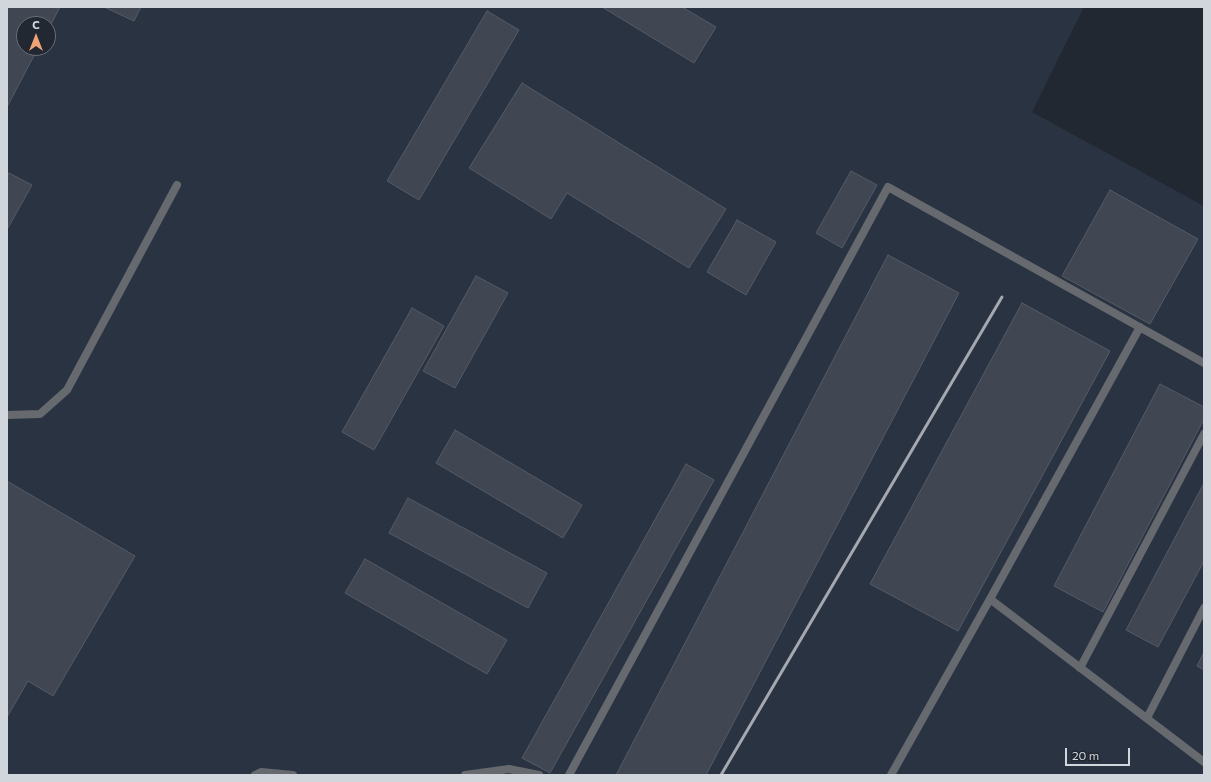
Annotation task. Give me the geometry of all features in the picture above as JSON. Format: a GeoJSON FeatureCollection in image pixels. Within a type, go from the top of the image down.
{"type":"FeatureCollection","features":[{"type":"Feature","properties":{"kind":"lane"},"geometry":{"type":"LineString","coordinates":[[7,415],[40,414],[67,390],[177,185]]}},
{"type":"Feature","properties":{"kind":"lane"},"geometry":{"type":"LineString","coordinates":[[569,775],[888,187],[1204,362]]}},
{"type":"Feature","properties":{"kind":"lane"},"geometry":{"type":"LineString","coordinates":[[891,775],[1140,327]]}},
{"type":"Feature","properties":{"kind":"lane"},"geometry":{"type":"LineString","coordinates":[[1080,668],[1204,434]]}},
{"type":"Feature","properties":{"kind":"lane"},"geometry":{"type":"LineString","coordinates":[[990,599],[1204,762]]}},
{"type":"Feature","properties":{"kind":"lane"},"geometry":{"type":"LineString","coordinates":[[1147,718],[1204,608]]}},
{"type":"Feature","properties":{"kind":"lane"},"geometry":{"type":"LineString","coordinates":[[465,775],[509,769],[539,775]]}},
{"type":"Feature","properties":{"kind":"lane"},"geometry":{"type":"LineString","coordinates":[[254,775],[261,772],[293,775]]}},
{"type":"Feature","properties":{"kind":"shaded area"},"geometry":{"type":"Polygon","coordinates":[[[7,7],[1084,7],[1032,112],[1204,206],[1204,775],[7,775],[7,7]]]}},
{"type":"Feature","properties":{"kind":"building"},"geometry":{"type":"Polygon","coordinates":[[[7,7],[60,7],[55,16],[16,16],[16,56],[34,56],[7,107],[7,7]]]}},
{"type":"Feature","properties":{"kind":"building"},"geometry":{"type":"Polygon","coordinates":[[[104,7],[141,7],[134,21],[104,7]]]}},
{"type":"Feature","properties":{"kind":"building"},"geometry":{"type":"Polygon","coordinates":[[[602,7],[682,7],[716,27],[694,63],[602,7]]]}},
{"type":"Feature","properties":{"kind":"building"},"geometry":{"type":"Polygon","coordinates":[[[487,11],[519,30],[419,200],[387,181],[487,11]]]}},
{"type":"Feature","properties":{"kind":"building"},"geometry":{"type":"Polygon","coordinates":[[[522,83],[726,209],[689,268],[567,193],[551,219],[469,168],[522,83]]]}},
{"type":"Feature","properties":{"kind":"building"},"geometry":{"type":"Polygon","coordinates":[[[851,171],[877,185],[842,248],[816,233],[851,171]]]}},
{"type":"Feature","properties":{"kind":"building"},"geometry":{"type":"Polygon","coordinates":[[[9,173],[32,185],[7,228],[7,176],[9,173]]]}},
{"type":"Feature","properties":{"kind":"building"},"geometry":{"type":"Polygon","coordinates":[[[1110,190],[1198,239],[1150,324],[1062,276],[1110,190]]]}},
{"type":"Feature","properties":{"kind":"building"},"geometry":{"type":"Polygon","coordinates":[[[737,220],[776,242],[746,295],[707,272],[737,220]]]}},
{"type":"Feature","properties":{"kind":"building"},"geometry":{"type":"Polygon","coordinates":[[[888,255],[959,293],[706,775],[616,775],[888,255]]]}},
{"type":"Feature","properties":{"kind":"building"},"geometry":{"type":"Polygon","coordinates":[[[476,276],[508,293],[455,388],[423,371],[476,276]]]}},
{"type":"Feature","properties":{"kind":"building"},"geometry":{"type":"Polygon","coordinates":[[[1022,303],[1110,351],[958,631],[870,584],[1022,303]]]}},
{"type":"Feature","properties":{"kind":"building"},"geometry":{"type":"Polygon","coordinates":[[[412,308],[444,326],[374,450],[342,432],[412,308]]]}},
{"type":"Feature","properties":{"kind":"building"},"geometry":{"type":"Polygon","coordinates":[[[1160,384],[1204,407],[1204,419],[1103,612],[1054,586],[1160,384]]]}},
{"type":"Feature","properties":{"kind":"building"},"geometry":{"type":"Polygon","coordinates":[[[455,430],[582,505],[563,538],[436,463],[455,430]]]}},
{"type":"Feature","properties":{"kind":"building"},"geometry":{"type":"Polygon","coordinates":[[[686,464],[714,480],[550,773],[522,758],[686,464]]]}},
{"type":"Feature","properties":{"kind":"building"},"geometry":{"type":"Polygon","coordinates":[[[7,481],[135,556],[53,696],[28,681],[7,717],[7,481]]]}},
{"type":"Feature","properties":{"kind":"building"},"geometry":{"type":"Polygon","coordinates":[[[1204,483],[1204,561],[1158,647],[1126,630],[1204,483]]]}},
{"type":"Feature","properties":{"kind":"building"},"geometry":{"type":"Polygon","coordinates":[[[408,498],[547,573],[528,608],[389,533],[408,498]]]}},
{"type":"Feature","properties":{"kind":"building"},"geometry":{"type":"Polygon","coordinates":[[[365,559],[507,640],[487,674],[345,593],[365,559]]]}},
{"type":"Feature","properties":{"kind":"building"},"geometry":{"type":"Polygon","coordinates":[[[1204,652],[1204,670],[1197,666],[1204,652]]]}},
{"type":"Feature","properties":{"kind":"railway"},"geometry":{"type":"LineString","coordinates":[[721,775],[1002,297]]}}]}
